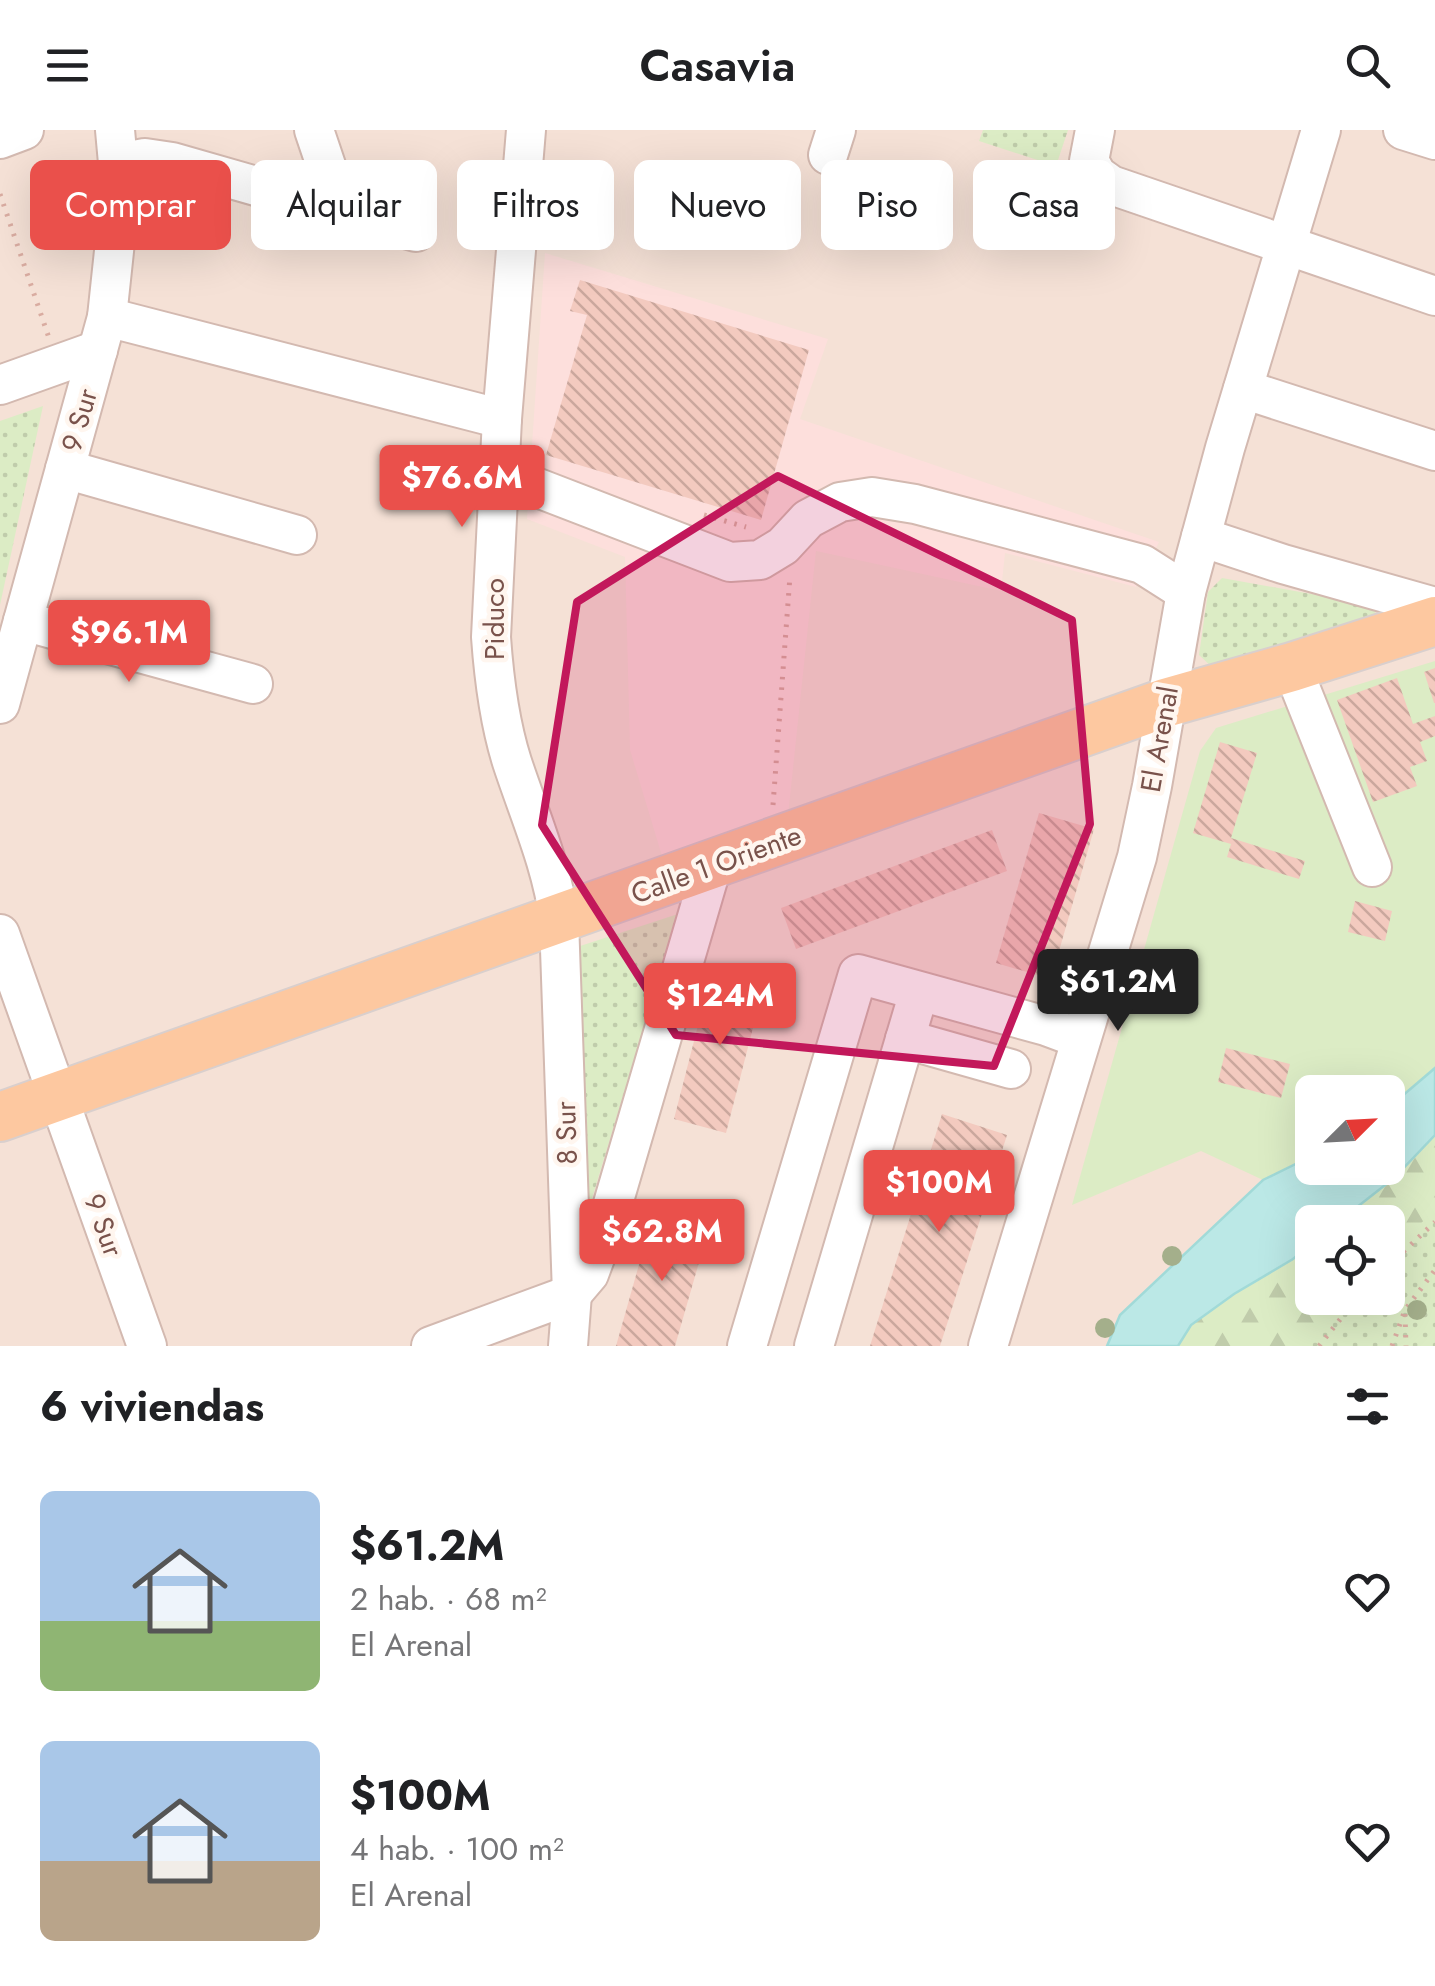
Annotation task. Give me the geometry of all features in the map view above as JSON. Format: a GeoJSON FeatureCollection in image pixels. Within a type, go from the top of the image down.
{"type":"FeatureCollection","features":[{"type":"Feature","properties":{"kind":"main road","name":"Calle 1 Oriente"},"geometry":{"type":"LineString","coordinates":[[0,1117],[1166,703],[1435,621]]}},
{"type":"Feature","properties":{"kind":"street"},"geometry":{"type":"LineString","coordinates":[[0,138],[24,130]]}},
{"type":"Feature","properties":{"kind":"street"},"geometry":{"type":"LineString","coordinates":[[314,130],[324,160]]}},
{"type":"Feature","properties":{"kind":"street","name":"Piduco"},"geometry":{"type":"LineString","coordinates":[[526,130],[491,606],[496,684],[512,760],[548,868],[559,920]]}},
{"type":"Feature","properties":{"kind":"street"},"geometry":{"type":"LineString","coordinates":[[1095,130],[1089,161],[1097,175],[1110,185],[1435,296]]}},
{"type":"Feature","properties":{"kind":"street","name":"El Arenal"},"geometry":{"type":"LineString","coordinates":[[988,1346],[1136,857],[1194,562],[1321,130]]}},
{"type":"Feature","properties":{"kind":"street"},"geometry":{"type":"LineString","coordinates":[[1403,130],[1435,140]]}},
{"type":"Feature","properties":{"kind":"street"},"geometry":{"type":"LineString","coordinates":[[117,146],[145,158],[251,185]]}},
{"type":"Feature","properties":{"kind":"street","name":"9 Sur"},"geometry":{"type":"LineString","coordinates":[[0,704],[103,334],[117,224],[117,146]]}},
{"type":"Feature","properties":{"kind":"street"},"geometry":{"type":"LineString","coordinates":[[0,385],[58,364],[103,334],[502,419]]}},
{"type":"Feature","properties":{"kind":"street"},"geometry":{"type":"LineString","coordinates":[[1243,389],[1435,450]]}},
{"type":"Feature","properties":{"kind":"street"},"geometry":{"type":"LineString","coordinates":[[64,469],[297,535]]}},
{"type":"Feature","properties":{"kind":"street"},"geometry":{"type":"LineString","coordinates":[[498,472],[730,562],[760,560],[783,546],[808,518],[840,502],[872,497],[915,504],[1142,564],[1282,564],[1435,607]]}},
{"type":"Feature","properties":{"kind":"street"},"geometry":{"type":"LineString","coordinates":[[22,621],[253,684]]}},
{"type":"Feature","properties":{"kind":"street"},"geometry":{"type":"LineString","coordinates":[[1292,667],[1372,867]]}},
{"type":"Feature","properties":{"kind":"street"},"geometry":{"type":"LineString","coordinates":[[431,1346],[572,1294],[589,1274],[712,866]]}},
{"type":"Feature","properties":{"kind":"street","name":"8 Sur"},"geometry":{"type":"LineString","coordinates":[[559,920],[572,1294],[568,1346]]}},
{"type":"Feature","properties":{"kind":"street","name":"9 Sur"},"geometry":{"type":"LineString","coordinates":[[0,934],[147,1346]]}},
{"type":"Feature","properties":{"kind":"street"},"geometry":{"type":"LineString","coordinates":[[747,1346],[858,974],[1081,1039]]}},
{"type":"Feature","properties":{"kind":"street"},"geometry":{"type":"LineString","coordinates":[[814,1346],[919,992]]}},
{"type":"Feature","properties":{"kind":"street"},"geometry":{"type":"LineString","coordinates":[[905,1039],[1011,1070]]}},
{"type":"Feature","properties":{"kind":"path"},"geometry":{"type":"LineString","coordinates":[[0,194],[58,364]]}},
{"type":"Feature","properties":{"kind":"path"},"geometry":{"type":"LineString","coordinates":[[704,515],[778,538],[792,558],[772,817],[782,840]]}},
{"type":"Feature","properties":{"kind":"path"},"geometry":{"type":"LineString","coordinates":[[1405,1250],[1435,1222]]}},
{"type":"Feature","properties":{"kind":"path"},"geometry":{"type":"LineString","coordinates":[[1406,1346],[1405,1310],[1435,1270]]}},
{"type":"Feature","properties":{"kind":"path"},"geometry":{"type":"LineString","coordinates":[[1319,1346],[1344,1315]]}},
{"type":"Feature","properties":{"kind":"path"},"geometry":{"type":"LineString","coordinates":[[1392,1346],[1403,1315]]}},
{"type":"Feature","properties":{"kind":"highlighted area"},"geometry":{"type":"Polygon","coordinates":[[[778,476],[1072,620],[1090,824],[994,1066],[676,1035],[542,825],[577,602],[778,476]]]}},
{"type":"Feature","properties":{"kind":"shaded area"},"geometry":{"type":"Polygon","coordinates":[[[0,130],[1435,130],[1435,1346],[0,1346],[0,130]]]}},
{"type":"Feature","properties":{"kind":"shaded area"},"geometry":{"type":"Polygon","coordinates":[[[545,253],[828,339],[800,419],[1159,542],[1136,587],[1005,553],[1001,591],[816,551],[788,816],[665,866],[630,750],[625,557],[527,519],[545,253]]]}},
{"type":"Feature","properties":{"kind":"green space"},"geometry":{"type":"Polygon","coordinates":[[[983,130],[1068,130],[1058,160],[1038,160],[979,141],[983,130]]]}},
{"type":"Feature","properties":{"kind":"green space"},"geometry":{"type":"Polygon","coordinates":[[[43,406],[0,605],[0,421],[43,406]]]}},
{"type":"Feature","properties":{"kind":"green space"},"geometry":{"type":"Polygon","coordinates":[[[1222,578],[1378,606],[1373,618],[1214,669],[1199,655],[1208,592],[1222,578]]]}},
{"type":"Feature","properties":{"kind":"green space"},"geometry":{"type":"Polygon","coordinates":[[[1435,661],[1435,1076],[1405,1097],[1405,1075],[1295,1075],[1295,1164],[1263,1180],[1201,1151],[1072,1205],[1200,751],[1216,728],[1435,661]]]}},
{"type":"Feature","properties":{"kind":"green space"},"geometry":{"type":"Polygon","coordinates":[[[678,914],[581,1235],[574,948],[678,914]]]}},
{"type":"Feature","properties":{"kind":"green space"},"geometry":{"type":"Polygon","coordinates":[[[1435,1085],[1435,1346],[1137,1346],[1295,1234],[1295,1315],[1405,1315],[1405,1205],[1336,1205],[1364,1185],[1405,1185],[1405,1138],[1435,1085]]]}},
{"type":"Feature","properties":{"kind":"green space"},"geometry":{"type":"Polygon","coordinates":[[[1435,1135],[1435,1209],[1405,1240],[1405,1205],[1360,1205],[1385,1185],[1405,1185],[1405,1166],[1435,1135]]]}},
{"type":"Feature","properties":{"kind":"green space"},"geometry":{"type":"Polygon","coordinates":[[[1293,1259],[1295,1315],[1333,1315],[1306,1346],[1178,1346],[1191,1325],[1293,1259]]]}},
{"type":"Feature","properties":{"kind":"water"},"geometry":{"type":"Polygon","coordinates":[[[1435,1068],[1435,1135],[1405,1166],[1405,1094],[1435,1068]]]}},
{"type":"Feature","properties":{"kind":"water"},"geometry":{"type":"Polygon","coordinates":[[[1295,1164],[1295,1185],[1385,1185],[1360,1205],[1295,1205],[1295,1257],[1191,1325],[1178,1346],[1107,1346],[1120,1315],[1263,1180],[1295,1164]]]}},
{"type":"Feature","properties":{"kind":"building"},"geometry":{"type":"Polygon","coordinates":[[[580,280],[809,350],[761,520],[546,455],[587,315],[570,311],[580,280]]]}},
{"type":"Feature","properties":{"kind":"building"},"geometry":{"type":"Polygon","coordinates":[[[1435,668],[1435,703],[1434,703],[1424,672],[1435,668]]]}},
{"type":"Feature","properties":{"kind":"building"},"geometry":{"type":"Polygon","coordinates":[[[1397,678],[1413,724],[1435,716],[1435,736],[1420,742],[1427,761],[1410,767],[1417,786],[1373,802],[1337,700],[1397,678]]]}},
{"type":"Feature","properties":{"kind":"building"},"geometry":{"type":"Polygon","coordinates":[[[1220,742],[1257,753],[1231,838],[1305,861],[1299,879],[1227,857],[1231,844],[1193,833],[1220,742]]]}},
{"type":"Feature","properties":{"kind":"building"},"geometry":{"type":"Polygon","coordinates":[[[1039,813],[1094,829],[1051,979],[996,963],[1039,813]]]}},
{"type":"Feature","properties":{"kind":"building"},"geometry":{"type":"Polygon","coordinates":[[[992,830],[1007,871],[796,949],[781,908],[992,830]]]}},
{"type":"Feature","properties":{"kind":"building"},"geometry":{"type":"Polygon","coordinates":[[[1355,901],[1392,911],[1385,941],[1348,932],[1355,901]]]}},
{"type":"Feature","properties":{"kind":"building"},"geometry":{"type":"Polygon","coordinates":[[[714,963],[766,977],[726,1133],[674,1119],[714,963]]]}},
{"type":"Feature","properties":{"kind":"building"},"geometry":{"type":"Polygon","coordinates":[[[1226,1048],[1290,1064],[1281,1098],[1218,1082],[1226,1048]]]}},
{"type":"Feature","properties":{"kind":"building"},"geometry":{"type":"Polygon","coordinates":[[[942,1114],[1007,1135],[940,1346],[870,1346],[942,1114]]]}},
{"type":"Feature","properties":{"kind":"building"},"geometry":{"type":"Polygon","coordinates":[[[653,1215],[708,1231],[675,1346],[616,1346],[653,1215]]]}}]}
